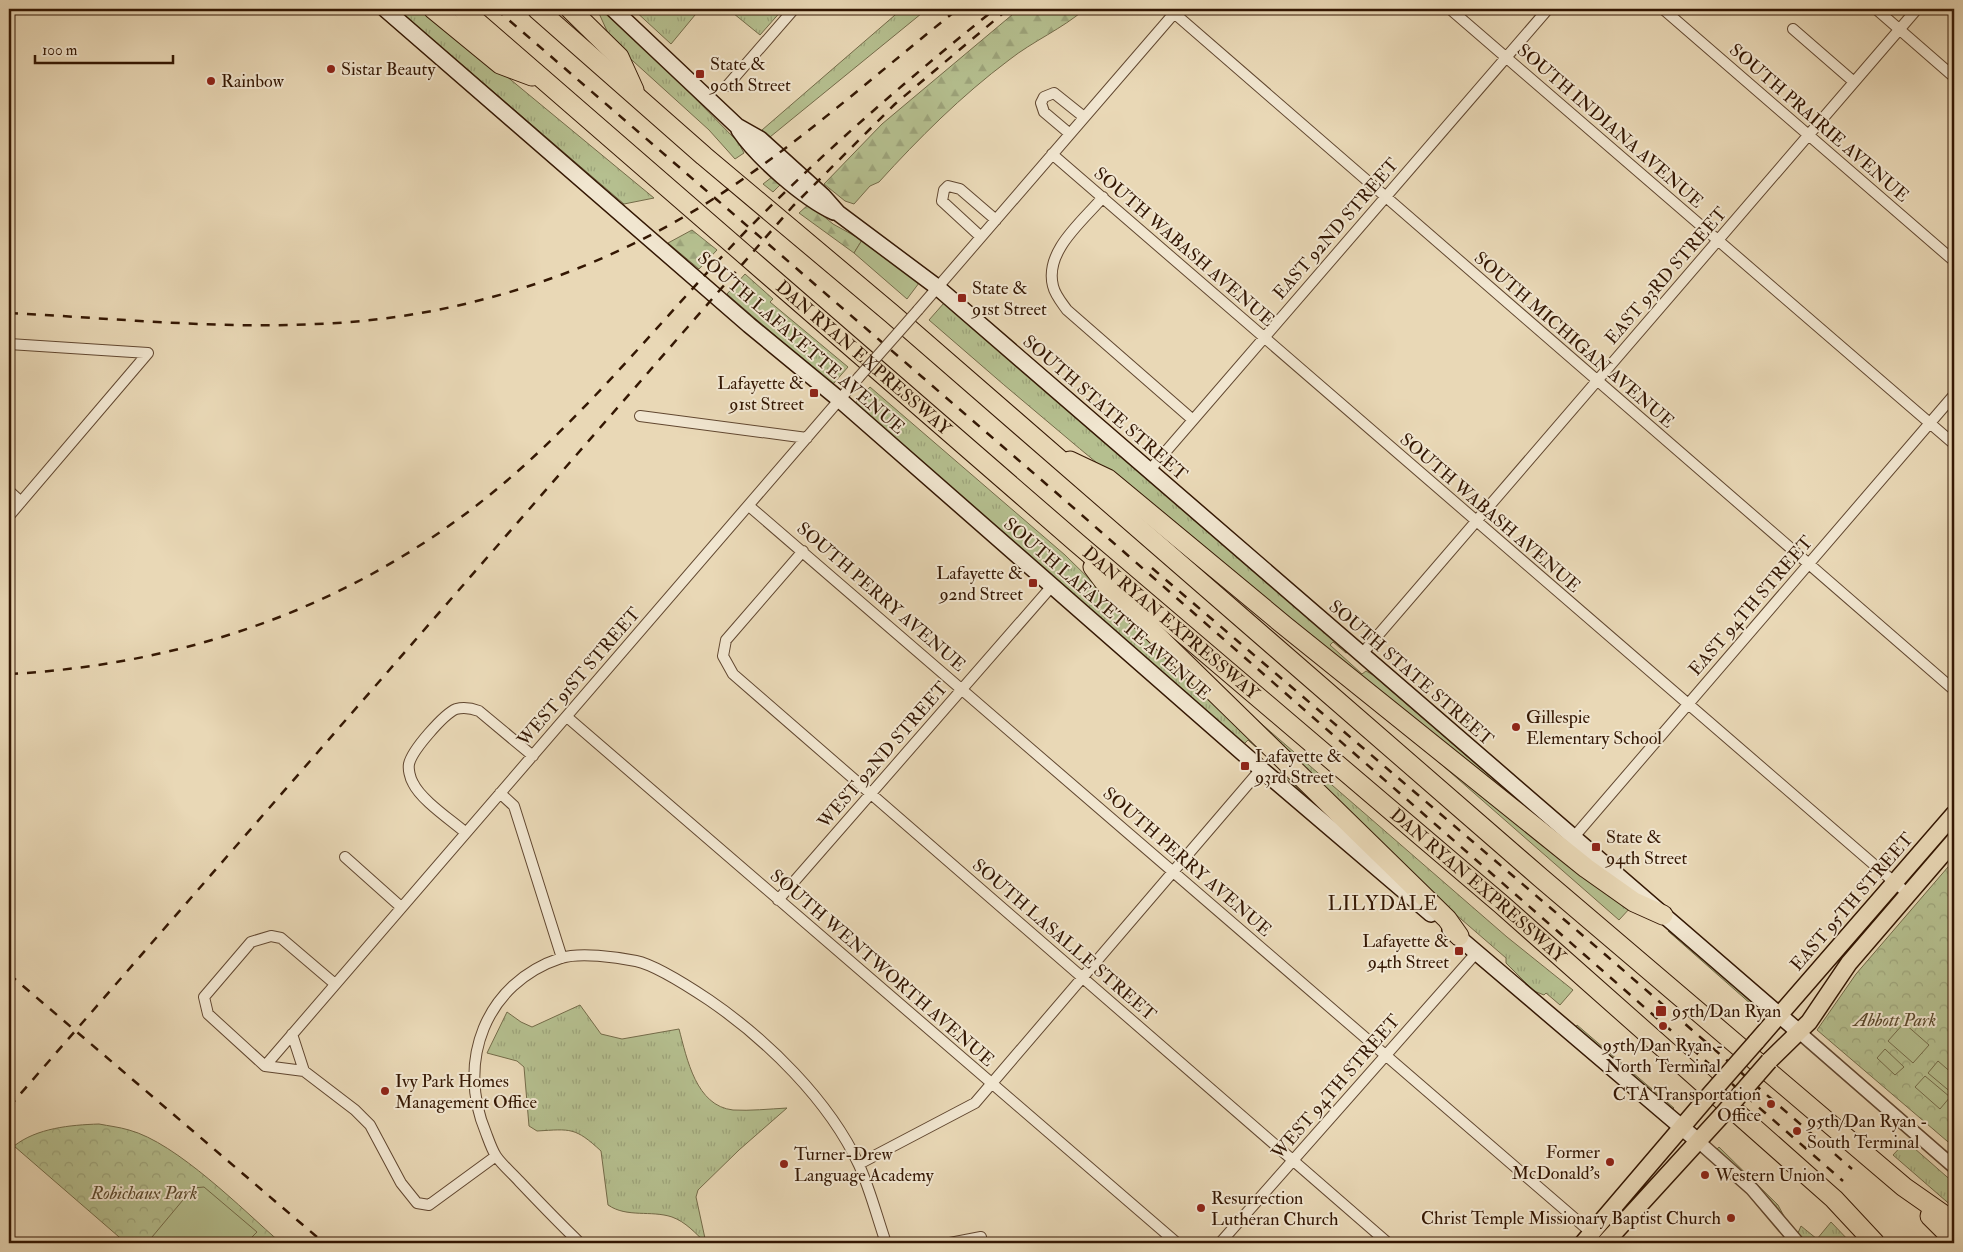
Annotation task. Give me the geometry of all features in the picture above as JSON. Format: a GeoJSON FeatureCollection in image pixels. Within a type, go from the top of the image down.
{"type":"FeatureCollection","features":[{"type":"Feature","properties":{"kind":"highway"},"geometry":{"type":"LineString","coordinates":[[433,9],[500,64],[544,80]]}},
{"type":"Feature","properties":{"kind":"highway","name":"DAN RYAN EXPRESSWAY"},"geometry":{"type":"LineString","coordinates":[[462,9],[1077,543],[1577,970],[1834,1199],[1875,1243]]}},
{"type":"Feature","properties":{"kind":"highway"},"geometry":{"type":"LineString","coordinates":[[537,9],[1541,878],[1904,1187],[1954,1222]]}},
{"type":"Feature","properties":{"kind":"highway"},"geometry":{"type":"LineString","coordinates":[[570,9],[619,57],[636,96]]}},
{"type":"Feature","properties":{"kind":"highway"},"geometry":{"type":"LineString","coordinates":[[1050,452],[1108,479],[1299,638],[1586,868],[1634,902],[1663,915]]}},
{"type":"Feature","properties":{"kind":"highway"},"geometry":{"type":"LineString","coordinates":[[1077,543],[1111,591],[1447,919],[1459,936]]}},
{"type":"Feature","properties":{"kind":"highway"},"geometry":{"type":"LineString","coordinates":[[1904,1187],[1954,1240]]}},
{"type":"Feature","properties":{"kind":"main road","name":"SOUTH LAFAYETTE AVENUE"},"geometry":{"type":"LineString","coordinates":[[385,9],[741,318],[840,400],[1261,770],[1459,936],[1699,1142]]}},
{"type":"Feature","properties":{"kind":"main road","name":"SOUTH STATE STREET"},"geometry":{"type":"LineString","coordinates":[[613,9],[667,57],[737,126],[749,145],[815,203],[838,213],[937,288],[1799,1032]]}},
{"type":"Feature","properties":{"kind":"main road","name":"EAST 95TH STREET"},"geometry":{"type":"LineString","coordinates":[[1596,1241],[1705,1100],[1954,814]]}},
{"type":"Feature","properties":{"kind":"main road"},"geometry":{"type":"LineString","coordinates":[[1596,1241],[1654,1188],[1699,1142],[1773,1057],[1809,1022],[1849,964],[1954,841]]}},
{"type":"Feature","properties":{"kind":"street"},"geometry":{"type":"LineString","coordinates":[[727,86],[794,9]]}},
{"type":"Feature","properties":{"kind":"street","name":"SOUTH INDIANA AVENUE"},"geometry":{"type":"LineString","coordinates":[[1450,9],[1954,444]]}},
{"type":"Feature","properties":{"kind":"street","name":"EAST 92ND STREET"},"geometry":{"type":"LineString","coordinates":[[1149,471],[1548,9]]}},
{"type":"Feature","properties":{"kind":"street","name":"SOUTH PRAIRIE AVENUE"},"geometry":{"type":"LineString","coordinates":[[1663,9],[1954,261]]}},
{"type":"Feature","properties":{"kind":"street"},"geometry":{"type":"LineString","coordinates":[[1876,9],[1954,77]]}},
{"type":"Feature","properties":{"kind":"street","name":"EAST 93RD STREET"},"geometry":{"type":"LineString","coordinates":[[1361,655],[1917,9]]}},
{"type":"Feature","properties":{"kind":"street","name":"WEST 91ST STREET"},"geometry":{"type":"LineString","coordinates":[[265,1066],[1176,11]]}},
{"type":"Feature","properties":{"kind":"street","name":"SOUTH MICHIGAN AVENUE"},"geometry":{"type":"LineString","coordinates":[[1176,11],[1385,197],[1954,690]]}},
{"type":"Feature","properties":{"kind":"street"},"geometry":{"type":"LineString","coordinates":[[1793,29],[1854,82]]}},
{"type":"Feature","properties":{"kind":"street"},"geometry":{"type":"LineString","coordinates":[[1070,134],[1044,112],[1041,107],[1044,97],[1054,93],[1084,117]]}},
{"type":"Feature","properties":{"kind":"street","name":"SOUTH WABASH AVENUE"},"geometry":{"type":"LineString","coordinates":[[1052,154],[1908,894]]}},
{"type":"Feature","properties":{"kind":"street"},"geometry":{"type":"LineString","coordinates":[[981,237],[942,201],[944,190],[948,186],[960,190],[996,220]]}},
{"type":"Feature","properties":{"kind":"street"},"geometry":{"type":"LineString","coordinates":[[1103,197],[1056,255],[1051,276],[1053,288],[1068,310],[1193,420]]}},
{"type":"Feature","properties":{"kind":"street"},"geometry":{"type":"LineString","coordinates":[[9,344],[148,353],[9,516]]}},
{"type":"Feature","properties":{"kind":"street","name":"EAST 94TH STREET"},"geometry":{"type":"LineString","coordinates":[[1573,838],[1954,395]]}},
{"type":"Feature","properties":{"kind":"street"},"geometry":{"type":"LineString","coordinates":[[640,416],[807,438]]}},
{"type":"Feature","properties":{"kind":"street"},"geometry":{"type":"LineString","coordinates":[[9,491],[21,502]]}},
{"type":"Feature","properties":{"kind":"street","name":"SOUTH PERRY AVENUE"},"geometry":{"type":"LineString","coordinates":[[749,506],[1386,1055],[1596,1241]]}},
{"type":"Feature","properties":{"kind":"street","name":"SOUTH LASALLE STREET"},"geometry":{"type":"LineString","coordinates":[[803,551],[726,640],[723,656],[733,674],[1388,1243]]}},
{"type":"Feature","properties":{"kind":"street","name":"WEST 92ND STREET"},"geometry":{"type":"LineString","coordinates":[[778,900],[1052,586]]}},
{"type":"Feature","properties":{"kind":"street"},"geometry":{"type":"LineString","coordinates":[[466,833],[418,791],[412,782],[409,765],[414,752],[447,714],[457,709],[469,708],[479,711],[533,756]]}},
{"type":"Feature","properties":{"kind":"street","name":"SOUTH WENTWORTH AVENUE"},"geometry":{"type":"LineString","coordinates":[[567,717],[1177,1243]]}},
{"type":"Feature","properties":{"kind":"street"},"geometry":{"type":"LineString","coordinates":[[859,1164],[975,1103],[1261,770]]}},
{"type":"Feature","properties":{"kind":"street"},"geometry":{"type":"LineString","coordinates":[[500,793],[514,806],[562,958]]}},
{"type":"Feature","properties":{"kind":"street"},"geometry":{"type":"LineString","coordinates":[[345,857],[401,907]]}},
{"type":"Feature","properties":{"kind":"street"},"geometry":{"type":"LineString","coordinates":[[335,984],[281,938],[271,936],[251,942],[204,998],[210,1016],[265,1066],[304,1071],[355,1110],[370,1125],[400,1183],[417,1203],[429,1204],[496,1156]]}},
{"type":"Feature","properties":{"kind":"street","name":"WEST 94TH STREET"},"geometry":{"type":"LineString","coordinates":[[1220,1243],[1477,952]]}},
{"type":"Feature","properties":{"kind":"street"},"geometry":{"type":"LineString","coordinates":[[580,1243],[496,1156],[478,1116],[474,1097],[475,1050],[492,1008],[508,991],[530,973],[562,958],[600,956],[638,961],[691,988],[759,1038],[820,1102],[859,1164],[886,1243]]}},
{"type":"Feature","properties":{"kind":"street","name":"SOUTH STATE STREET"},"geometry":{"type":"LineString","coordinates":[[1799,1032],[1954,1168]]}},
{"type":"Feature","properties":{"kind":"street"},"geometry":{"type":"LineString","coordinates":[[292,1034],[304,1071]]}},
{"type":"Feature","properties":{"kind":"street","name":"SOUTH LAFAYETTE AVENUE"},"geometry":{"type":"LineString","coordinates":[[1699,1142],[1752,1189],[1798,1243]]}},
{"type":"Feature","properties":{"kind":"street"},"geometry":{"type":"LineString","coordinates":[[950,1243],[981,1237]]}},
{"type":"Feature","properties":{"kind":"green space"},"geometry":{"type":"Polygon","coordinates":[[[397,9],[425,9],[654,198],[624,204],[397,9]]]}},
{"type":"Feature","properties":{"kind":"green space"},"geometry":{"type":"Polygon","coordinates":[[[597,9],[601,9],[636,38],[738,142],[744,153],[735,159],[709,130],[612,42],[597,9]]]}},
{"type":"Feature","properties":{"kind":"green space"},"geometry":{"type":"Polygon","coordinates":[[[633,9],[700,9],[671,44],[633,9]]]}},
{"type":"Feature","properties":{"kind":"green space"},"geometry":{"type":"Polygon","coordinates":[[[728,9],[783,9],[760,35],[728,9]]]}},
{"type":"Feature","properties":{"kind":"green space"},"geometry":{"type":"Polygon","coordinates":[[[902,9],[927,9],[770,137],[762,130],[902,9]]]}},
{"type":"Feature","properties":{"kind":"green space"},"geometry":{"type":"Polygon","coordinates":[[[1019,9],[1085,9],[1067,23],[1018,53],[974,88],[909,149],[879,182],[870,186],[854,204],[845,201],[824,184],[882,124],[1019,9]]]}},
{"type":"Feature","properties":{"kind":"green space"},"geometry":{"type":"Polygon","coordinates":[[[772,177],[780,185],[773,192],[763,184],[772,177]]]}},
{"type":"Feature","properties":{"kind":"green space"},"geometry":{"type":"Polygon","coordinates":[[[809,204],[833,224],[862,240],[854,253],[799,213],[809,204]]]}},
{"type":"Feature","properties":{"kind":"green space"},"geometry":{"type":"Polygon","coordinates":[[[692,230],[717,250],[699,269],[668,243],[692,230]]]}},
{"type":"Feature","properties":{"kind":"green space"},"geometry":{"type":"Polygon","coordinates":[[[862,240],[919,283],[907,299],[854,253],[862,240]]]}},
{"type":"Feature","properties":{"kind":"green space"},"geometry":{"type":"Polygon","coordinates":[[[745,274],[773,299],[770,302],[848,367],[834,383],[831,384],[727,294],[745,274]]]}},
{"type":"Feature","properties":{"kind":"green space"},"geometry":{"type":"Polygon","coordinates":[[[944,303],[1348,652],[1346,653],[1333,642],[1330,645],[1362,674],[1366,671],[1373,675],[1543,822],[1156,512],[1004,385],[929,320],[944,303]]]}},
{"type":"Feature","properties":{"kind":"green space"},"geometry":{"type":"Polygon","coordinates":[[[870,387],[1065,555],[1346,831],[1279,774],[1282,770],[1248,740],[1244,744],[856,405],[856,402],[870,387]]]}},
{"type":"Feature","properties":{"kind":"green space"},"geometry":{"type":"Polygon","coordinates":[[[1226,693],[1507,937],[1573,990],[1560,1005],[1546,993],[1544,995],[1534,991],[1506,963],[1506,958],[1402,868],[1226,693]]]}},
{"type":"Feature","properties":{"kind":"green space"},"geometry":{"type":"Polygon","coordinates":[[[1418,744],[1631,907],[1619,920],[1418,744]]]}},
{"type":"Feature","properties":{"kind":"green space","name":"Abbott Park"},"geometry":{"type":"Polygon","coordinates":[[[1954,860],[1954,1147],[1817,1030],[1856,974],[1954,860]]]}},
{"type":"Feature","properties":{"kind":"green space"},"geometry":{"type":"Polygon","coordinates":[[[1668,931],[1704,958],[1763,1009],[1760,1012],[1668,931]]]}},
{"type":"Feature","properties":{"kind":"green space"},"geometry":{"type":"Polygon","coordinates":[[[580,1005],[601,1034],[622,1039],[679,1029],[695,1079],[710,1100],[720,1107],[733,1110],[787,1108],[739,1150],[698,1190],[696,1197],[706,1243],[686,1225],[672,1217],[631,1213],[608,1205],[601,1151],[585,1137],[572,1131],[537,1131],[529,1126],[524,1067],[517,1061],[487,1053],[507,1012],[532,1027],[580,1005]]]}},
{"type":"Feature","properties":{"kind":"green space"},"geometry":{"type":"Polygon","coordinates":[[[1904,1023],[1929,1045],[1913,1063],[1888,1041],[1904,1023]]]}},
{"type":"Feature","properties":{"kind":"green space"},"geometry":{"type":"Polygon","coordinates":[[[1577,1025],[1674,1108],[1672,1110],[1576,1027],[1577,1025]]]}},
{"type":"Feature","properties":{"kind":"green space"},"geometry":{"type":"Polygon","coordinates":[[[1885,1049],[1904,1067],[1895,1075],[1877,1058],[1885,1049]]]}},
{"type":"Feature","properties":{"kind":"green space"},"geometry":{"type":"Polygon","coordinates":[[[1938,1061],[1954,1075],[1953,1094],[1928,1073],[1938,1061]]]}},
{"type":"Feature","properties":{"kind":"green space"},"geometry":{"type":"Polygon","coordinates":[[[1925,1076],[1950,1097],[1940,1109],[1915,1087],[1925,1076]]]}},
{"type":"Feature","properties":{"kind":"green space","name":"Robichaux Park"},"geometry":{"type":"Polygon","coordinates":[[[99,1124],[129,1130],[148,1137],[168,1148],[209,1179],[281,1243],[126,1243],[14,1146],[43,1131],[77,1125],[99,1124]]]}},
{"type":"Feature","properties":{"kind":"green space"},"geometry":{"type":"Polygon","coordinates":[[[1906,1141],[1954,1183],[1954,1208],[1893,1155],[1906,1141]]]}},
{"type":"Feature","properties":{"kind":"green space"},"geometry":{"type":"Polygon","coordinates":[[[1719,1147],[1778,1205],[1785,1218],[1759,1187],[1717,1149],[1719,1147]]]}},
{"type":"Feature","properties":{"kind":"green space"},"geometry":{"type":"Polygon","coordinates":[[[204,1187],[257,1232],[246,1243],[147,1243],[193,1188],[204,1187]]]}},
{"type":"Feature","properties":{"kind":"green space"},"geometry":{"type":"Polygon","coordinates":[[[1831,1222],[1851,1243],[1806,1243],[1798,1233],[1801,1226],[1817,1239],[1831,1222]]]}},
{"type":"Feature","properties":{"kind":"railway"},"geometry":{"type":"LineString","coordinates":[[496,9],[1060,496],[1843,1181]]}},
{"type":"Feature","properties":{"kind":"railway"},"geometry":{"type":"LineString","coordinates":[[9,313],[201,324],[316,324],[420,313],[522,288],[571,271],[619,251],[710,201],[806,133],[958,9]]}},
{"type":"Feature","properties":{"kind":"railway"},"geometry":{"type":"LineString","coordinates":[[9,674],[80,668],[149,656],[216,639],[281,616],[344,588],[405,555],[463,516],[549,443],[607,383],[747,230],[806,172],[899,88],[995,9]]}},
{"type":"Feature","properties":{"kind":"railway"},"geometry":{"type":"LineString","coordinates":[[9,1107],[793,206],[895,104],[1008,9]]}},
{"type":"Feature","properties":{"kind":"railway"},"geometry":{"type":"LineString","coordinates":[[1152,568],[1608,957],[1852,1169]]}},
{"type":"Feature","properties":{"kind":"railway"},"geometry":{"type":"LineString","coordinates":[[9,974],[324,1243]]}},
{"type":"Feature","properties":{"kind":"place","name":"Sistar Beauty"},"geometry":{"type":"Point","coordinates":[331,69]}},
{"type":"Feature","properties":{"kind":"place","name":"State & 90th Street"},"geometry":{"type":"Point","coordinates":[700,74]}},
{"type":"Feature","properties":{"kind":"place","name":"Rainbow"},"geometry":{"type":"Point","coordinates":[211,81]}},
{"type":"Feature","properties":{"kind":"place","name":"State & 91st Street"},"geometry":{"type":"Point","coordinates":[962,298]}},
{"type":"Feature","properties":{"kind":"place","name":"Lafayette & 91st Street"},"geometry":{"type":"Point","coordinates":[814,393]}},
{"type":"Feature","properties":{"kind":"place","name":"Lafayette & 92nd Street"},"geometry":{"type":"Point","coordinates":[1033,583]}},
{"type":"Feature","properties":{"kind":"place","name":"Gillespie Elementary School"},"geometry":{"type":"Point","coordinates":[1516,727]}},
{"type":"Feature","properties":{"kind":"place","name":"Lafayette & 93rd Street"},"geometry":{"type":"Point","coordinates":[1245,766]}},
{"type":"Feature","properties":{"kind":"place","name":"State & 94th Street"},"geometry":{"type":"Point","coordinates":[1596,847]}},
{"type":"Feature","properties":{"kind":"place","name":"Lafayette & 94th Street"},"geometry":{"type":"Point","coordinates":[1459,951]}},
{"type":"Feature","properties":{"kind":"place","name":"95th/Dan Ryan"},"geometry":{"type":"Point","coordinates":[1661,1011]}},
{"type":"Feature","properties":{"kind":"place","name":"95th/Dan Ryan - North Terminal"},"geometry":{"type":"Point","coordinates":[1663,1026]}},
{"type":"Feature","properties":{"kind":"place","name":"Ivy Park Homes Management Office"},"geometry":{"type":"Point","coordinates":[385,1091]}},
{"type":"Feature","properties":{"kind":"place","name":"CTA Transportation Office"},"geometry":{"type":"Point","coordinates":[1771,1104]}},
{"type":"Feature","properties":{"kind":"place","name":"95th/Dan Ryan - South Terminal"},"geometry":{"type":"Point","coordinates":[1797,1131]}},
{"type":"Feature","properties":{"kind":"place","name":"Former McDonald's"},"geometry":{"type":"Point","coordinates":[1610,1162]}},
{"type":"Feature","properties":{"kind":"place","name":"Turner-Drew Language Academy"},"geometry":{"type":"Point","coordinates":[784,1164]}},
{"type":"Feature","properties":{"kind":"place","name":"Western Union"},"geometry":{"type":"Point","coordinates":[1705,1175]}},
{"type":"Feature","properties":{"kind":"place","name":"Resurrection Lutheran Church"},"geometry":{"type":"Point","coordinates":[1201,1208]}},
{"type":"Feature","properties":{"kind":"place","name":"Christ Temple Missionary Baptist Church"},"geometry":{"type":"Point","coordinates":[1731,1218]}},
{"type":"Feature","properties":{"kind":"district","name":"LILYDALE"},"geometry":{"type":"Point","coordinates":[1383,904]}}]}
